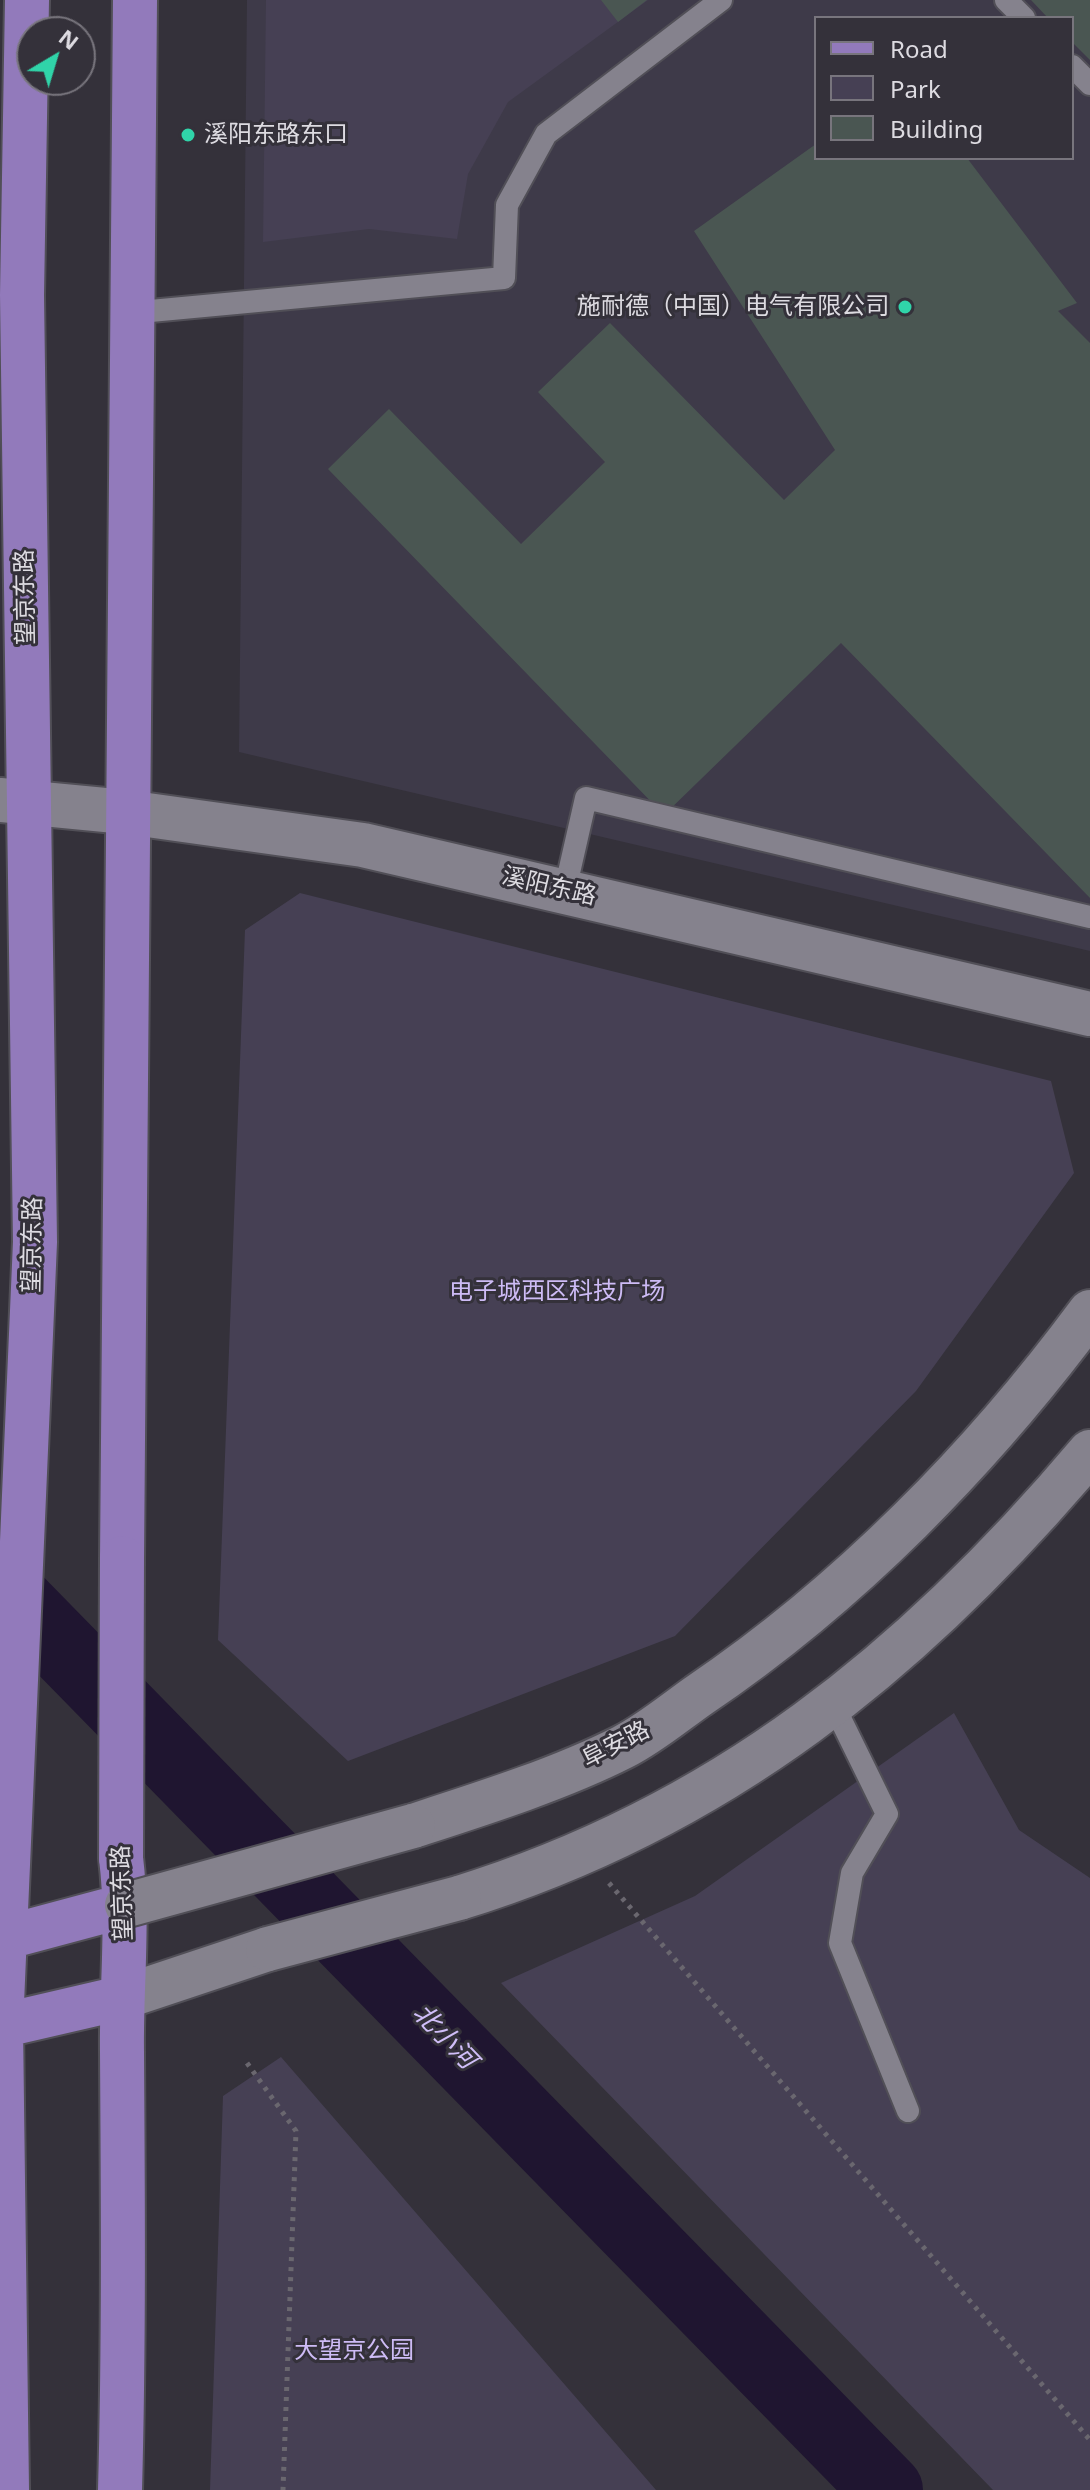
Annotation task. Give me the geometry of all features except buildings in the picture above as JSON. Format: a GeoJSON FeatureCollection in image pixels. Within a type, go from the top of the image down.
{"type":"FeatureCollection","features":[{"type":"Feature","properties":{"kind":"main road","name":"望京东路"},"geometry":{"type":"LineString","coordinates":[[7,2490],[0,2027],[35,1242],[14,802],[27,0]]}},
{"type":"Feature","properties":{"kind":"main road","name":"望京东路"},"geometry":{"type":"LineString","coordinates":[[120,2490],[124,2358],[121,1998],[127,1905],[121,1858],[129,313],[135,0]]}},
{"type":"Feature","properties":{"kind":"main road","name":"溪阳东路"},"geometry":{"type":"LineString","coordinates":[[14,802],[126,812],[363,845],[1090,1014]]}},
{"type":"Feature","properties":{"kind":"main road","name":"阜安路"},"geometry":{"type":"LineString","coordinates":[[3,1939],[413,1826],[482,1804],[624,1747],[741,1667],[858,1571],[965,1463],[1057,1356],[1090,1312]]}},
{"type":"Feature","properties":{"kind":"main road"},"geometry":{"type":"LineString","coordinates":[[0,2027],[121,1998],[268,1949],[459,1898],[584,1855],[708,1789],[834,1706],[979,1578],[1090,1452]]}},
{"type":"Feature","properties":{"kind":"lane"},"geometry":{"type":"LineString","coordinates":[[129,313],[504,278],[507,205],[546,134],[721,0]]}},
{"type":"Feature","properties":{"kind":"lane"},"geometry":{"type":"LineString","coordinates":[[1006,0],[1022,16]]}},
{"type":"Feature","properties":{"kind":"lane"},"geometry":{"type":"LineString","coordinates":[[1074,68],[1090,84]]}},
{"type":"Feature","properties":{"kind":"lane"},"geometry":{"type":"LineString","coordinates":[[565,890],[586,798],[1090,917]]}},
{"type":"Feature","properties":{"kind":"lane"},"geometry":{"type":"LineString","coordinates":[[834,1706],[887,1814],[852,1873],[840,1943],[908,2111]]}},
{"type":"Feature","properties":{"kind":"path"},"geometry":{"type":"LineString","coordinates":[[584,1855],[1090,2440]]}},
{"type":"Feature","properties":{"kind":"path"},"geometry":{"type":"LineString","coordinates":[[247,2063],[296,2131],[283,2490]]}},
{"type":"Feature","properties":{"kind":"shaded area"},"geometry":{"type":"Polygon","coordinates":[[[247,0],[1090,0],[1090,951],[239,752],[247,0]]]}},
{"type":"Feature","properties":{"kind":"green space"},"geometry":{"type":"Polygon","coordinates":[[[266,0],[648,0],[508,102],[468,174],[457,239],[369,229],[263,242],[266,0]]]}},
{"type":"Feature","properties":{"kind":"green space","name":"电子城西区科技广场"},"geometry":{"type":"Polygon","coordinates":[[[300,893],[1051,1081],[1074,1173],[916,1391],[675,1636],[348,1761],[218,1640],[245,930],[300,893]]]}},
{"type":"Feature","properties":{"kind":"green space"},"geometry":{"type":"Polygon","coordinates":[[[954,1713],[1019,1830],[1090,1878],[1090,2490],[993,2490],[501,1983],[695,1896],[954,1713]]]}},
{"type":"Feature","properties":{"kind":"green space","name":"大望京公园"},"geometry":{"type":"Polygon","coordinates":[[[281,2057],[656,2490],[210,2490],[223,2096],[281,2057]]]}},
{"type":"Feature","properties":{"kind":"waterway","name":"北小河"},"geometry":{"type":"LineString","coordinates":[[0,1584],[887,2490]]}},
{"type":"Feature","properties":{"kind":"place","name":"溪阳东路东口"},"geometry":{"type":"Point","coordinates":[188,135]}},
{"type":"Feature","properties":{"kind":"place","name":"施耐德（中国）电气有限公司"},"geometry":{"type":"Point","coordinates":[905,307]}}]}
